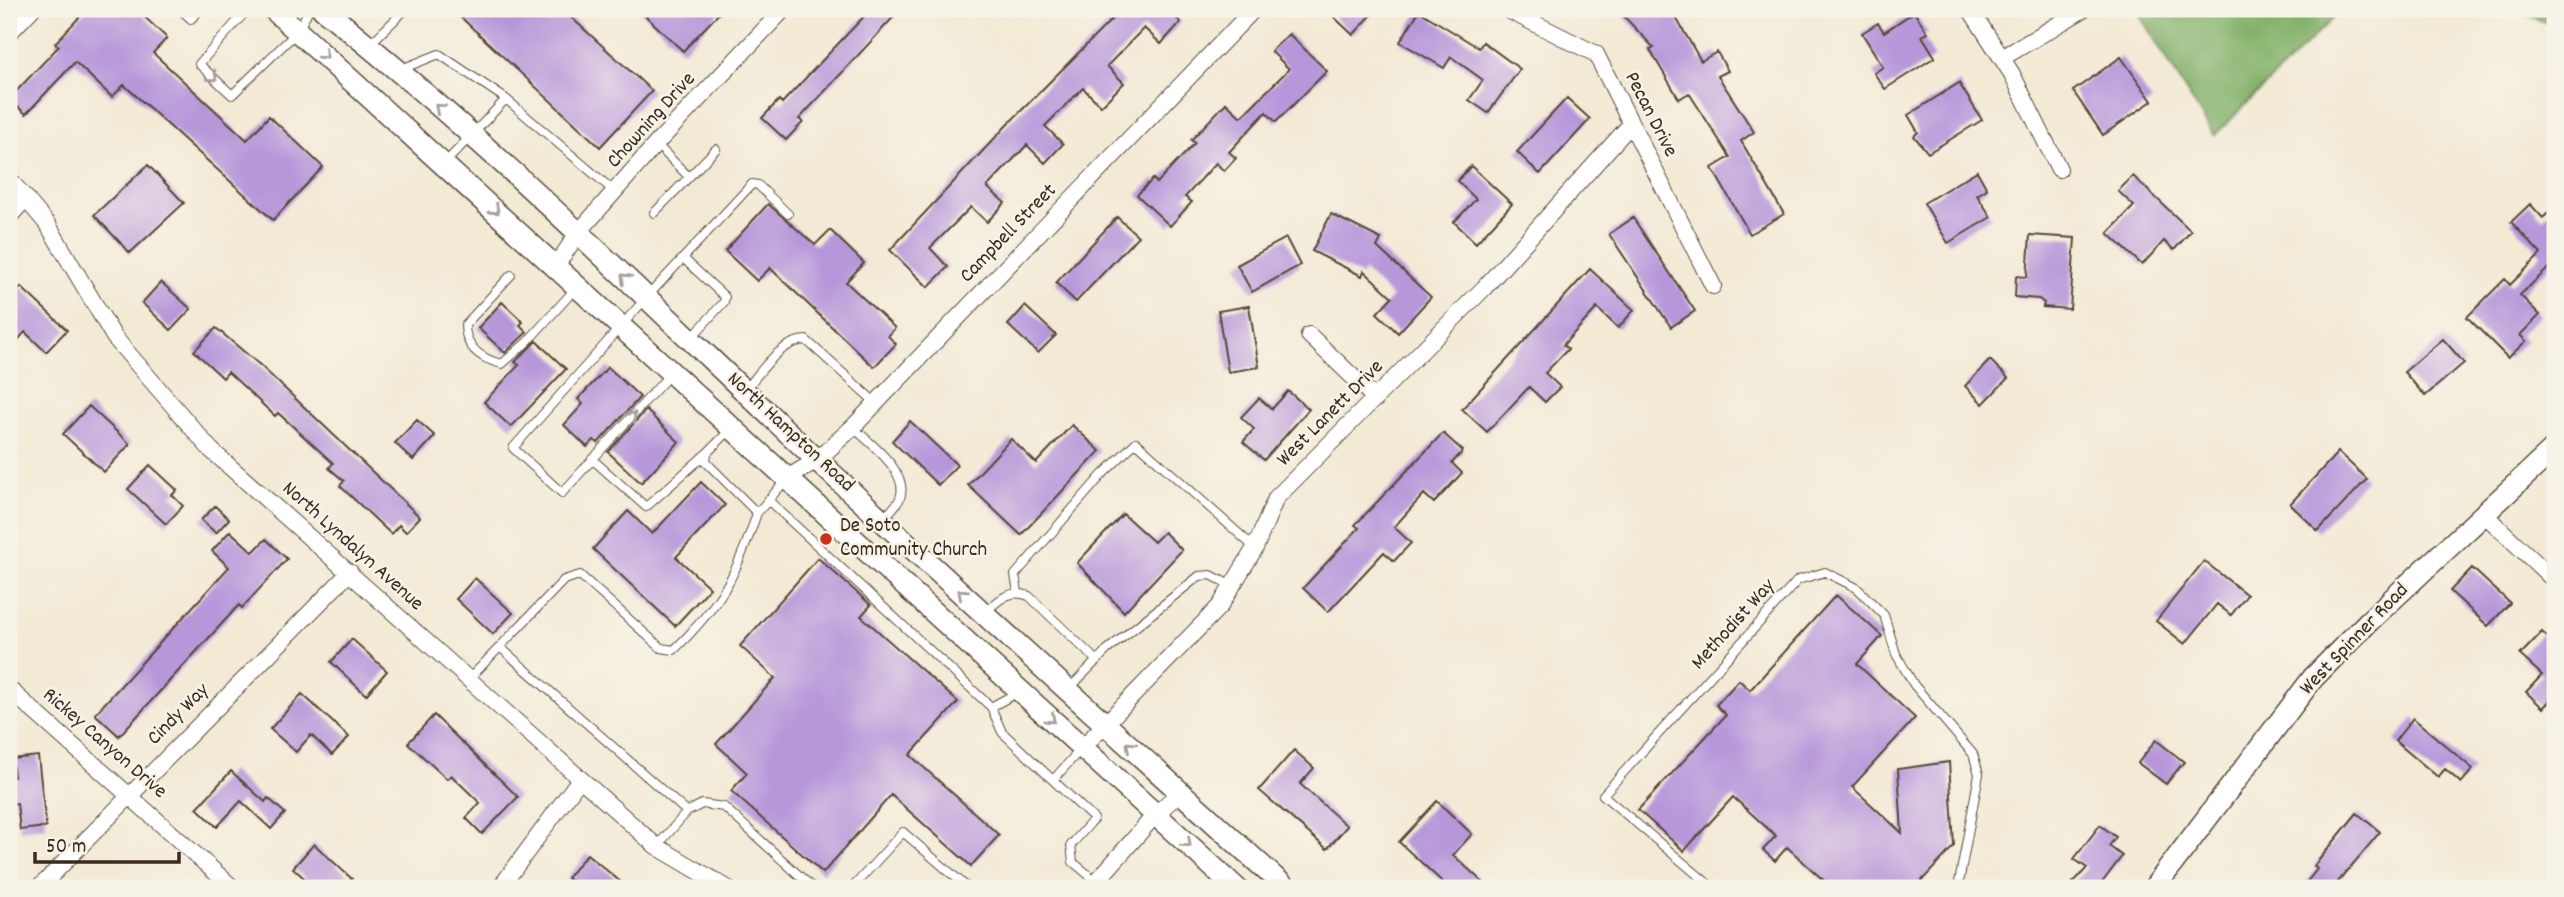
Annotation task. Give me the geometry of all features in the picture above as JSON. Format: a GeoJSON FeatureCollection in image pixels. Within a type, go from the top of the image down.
{"type":"FeatureCollection","features":[{"type":"Feature","properties":{"kind":"main road","name":"North Hampton Road"},"geometry":{"type":"LineString","coordinates":[[274,9],[1236,888]]}},
{"type":"Feature","properties":{"kind":"main road","name":"North Hampton Road"},"geometry":{"type":"LineString","coordinates":[[323,9],[369,45],[578,233],[817,460],[1286,888]]}},
{"type":"Feature","properties":{"kind":"main road"},"geometry":{"type":"LineString","coordinates":[[386,112],[413,86]]}},
{"type":"Feature","properties":{"kind":"main road","name":"West Spinner Road"},"geometry":{"type":"LineString","coordinates":[[2154,888],[2314,678],[2483,513],[2555,449]]}},
{"type":"Feature","properties":{"kind":"main road"},"geometry":{"type":"LineString","coordinates":[[879,562],[901,537]]}},
{"type":"Feature","properties":{"kind":"main road"},"geometry":{"type":"LineString","coordinates":[[1020,691],[1042,666]]}},
{"type":"Feature","properties":{"kind":"street"},"geometry":{"type":"LineString","coordinates":[[9,33],[32,9]]}},
{"type":"Feature","properties":{"kind":"street","name":"Chowning Drive"},"geometry":{"type":"LineString","coordinates":[[556,266],[578,233],[656,144],[784,9]]}},
{"type":"Feature","properties":{"kind":"street","name":"Campbell Street"},"geometry":{"type":"LineString","coordinates":[[788,478],[817,460],[853,427],[1254,9]]}},
{"type":"Feature","properties":{"kind":"street","name":"Pecan Drive"},"geometry":{"type":"LineString","coordinates":[[1506,9],[1596,54],[1713,286]]}},
{"type":"Feature","properties":{"kind":"street"},"geometry":{"type":"LineString","coordinates":[[1970,9],[2002,58],[2059,169]]}},
{"type":"Feature","properties":{"kind":"street"},"geometry":{"type":"LineString","coordinates":[[2002,58],[2084,9]]}},
{"type":"Feature","properties":{"kind":"street","name":"West Lanett Drive"},"geometry":{"type":"LineString","coordinates":[[1082,748],[1220,607],[1230,585],[1255,548],[1276,498],[1484,288],[1631,124]]}},
{"type":"Feature","properties":{"kind":"street","name":"North Lyndalyn Avenue"},"geometry":{"type":"LineString","coordinates":[[9,179],[48,225],[114,337],[211,450],[656,846],[727,888]]}},
{"type":"Feature","properties":{"kind":"street"},"geometry":{"type":"LineString","coordinates":[[9,217],[26,198]]}},
{"type":"Feature","properties":{"kind":"street"},"geometry":{"type":"LineString","coordinates":[[1309,335],[1376,399]]}},
{"type":"Feature","properties":{"kind":"street"},"geometry":{"type":"LineString","coordinates":[[2483,513],[2555,581]]}},
{"type":"Feature","properties":{"kind":"street","name":"Cindy Way"},"geometry":{"type":"LineString","coordinates":[[39,888],[350,572]]}},
{"type":"Feature","properties":{"kind":"street","name":"Rickey Canyon Drive"},"geometry":{"type":"LineString","coordinates":[[9,689],[233,888]]}},
{"type":"Feature","properties":{"kind":"street"},"geometry":{"type":"LineString","coordinates":[[500,888],[580,779]]}},
{"type":"Feature","properties":{"kind":"street"},"geometry":{"type":"LineString","coordinates":[[1094,885],[1155,815],[1180,792]]}},
{"type":"Feature","properties":{"kind":"lane"},"geometry":{"type":"LineString","coordinates":[[180,9],[191,19],[201,9]]}},
{"type":"Feature","properties":{"kind":"lane"},"geometry":{"type":"LineString","coordinates":[[248,9],[199,64],[232,95],[298,31],[309,9]]}},
{"type":"Feature","properties":{"kind":"lane"},"geometry":{"type":"LineString","coordinates":[[369,45],[406,9]]}},
{"type":"Feature","properties":{"kind":"lane"},"geometry":{"type":"LineString","coordinates":[[396,71],[439,54],[506,99],[616,192]]}},
{"type":"Feature","properties":{"kind":"lane"},"geometry":{"type":"LineString","coordinates":[[444,164],[506,99]]}},
{"type":"Feature","properties":{"kind":"lane"},"geometry":{"type":"LineString","coordinates":[[656,144],[689,177]]}},
{"type":"Feature","properties":{"kind":"lane"},"geometry":{"type":"LineString","coordinates":[[654,213],[716,149]]}},
{"type":"Feature","properties":{"kind":"lane"},"geometry":{"type":"LineString","coordinates":[[671,372],[562,493],[513,448],[752,184],[758,185],[788,214]]}},
{"type":"Feature","properties":{"kind":"lane"},"geometry":{"type":"LineString","coordinates":[[683,258],[725,297],[724,302],[690,340]]}},
{"type":"Feature","properties":{"kind":"lane"},"geometry":{"type":"LineString","coordinates":[[511,275],[465,325],[465,338],[471,348],[487,360],[502,364],[527,342],[578,287]]}},
{"type":"Feature","properties":{"kind":"lane"},"geometry":{"type":"LineString","coordinates":[[744,391],[785,347],[795,341],[806,340],[876,403]]}},
{"type":"Feature","properties":{"kind":"lane"},"geometry":{"type":"LineString","coordinates":[[853,427],[895,469],[901,484],[900,498],[882,520]]}},
{"type":"Feature","properties":{"kind":"lane"},"geometry":{"type":"LineString","coordinates":[[592,459],[646,507],[732,428]]}},
{"type":"Feature","properties":{"kind":"lane"},"geometry":{"type":"LineString","coordinates":[[1018,592],[1015,575],[1102,475],[1136,442],[1255,548]]}},
{"type":"Feature","properties":{"kind":"lane"},"geometry":{"type":"LineString","coordinates":[[707,453],[706,462],[757,513]]}},
{"type":"Feature","properties":{"kind":"lane"},"geometry":{"type":"LineString","coordinates":[[469,680],[564,580],[580,575],[661,648],[674,650],[713,610],[731,582],[757,513],[788,478]]}},
{"type":"Feature","properties":{"kind":"lane"},"geometry":{"type":"LineString","coordinates":[[768,500],[991,707],[1002,732],[1094,819],[1071,845],[1073,862],[1094,885]]}},
{"type":"Feature","properties":{"kind":"lane","name":"Methodist Way"},"geometry":{"type":"LineString","coordinates":[[1713,888],[1603,795],[1798,580],[1825,572],[1857,588],[1884,615],[1896,654],[1914,685],[1973,754],[1979,774],[1958,888]]}},
{"type":"Feature","properties":{"kind":"lane"},"geometry":{"type":"LineString","coordinates":[[1068,690],[1097,661],[1199,576],[1211,575],[1230,585]]}},
{"type":"Feature","properties":{"kind":"lane"},"geometry":{"type":"LineString","coordinates":[[984,613],[1008,593],[1018,592],[1029,596],[1097,661]]}},
{"type":"Feature","properties":{"kind":"lane"},"geometry":{"type":"LineString","coordinates":[[500,648],[687,812]]}},
{"type":"Feature","properties":{"kind":"lane"},"geometry":{"type":"LineString","coordinates":[[991,707],[1020,691]]}},
{"type":"Feature","properties":{"kind":"lane"},"geometry":{"type":"LineString","coordinates":[[1053,780],[1082,748]]}},
{"type":"Feature","properties":{"kind":"lane"},"geometry":{"type":"LineString","coordinates":[[656,846],[687,812],[702,804],[724,807],[813,888]]}},
{"type":"Feature","properties":{"kind":"lane"},"geometry":{"type":"LineString","coordinates":[[852,888],[904,832],[968,888]]}},
{"type":"Feature","properties":{"kind":"green space"},"geometry":{"type":"Polygon","coordinates":[[[2136,9],[2348,9],[2339,12],[2214,136],[2136,9]]]}},
{"type":"Feature","properties":{"kind":"green space"},"geometry":{"type":"Polygon","coordinates":[[[2512,9],[2555,9],[2555,26],[2512,9]]]}},
{"type":"Feature","properties":{"kind":"building"},"geometry":{"type":"Polygon","coordinates":[[[87,9],[136,9],[167,38],[153,53],[247,140],[269,116],[323,167],[273,220],[124,85],[112,97],[75,62],[26,114],[9,99],[59,46],[55,43],[87,9]]]}},
{"type":"Feature","properties":{"kind":"building"},"geometry":{"type":"Polygon","coordinates":[[[452,9],[562,9],[652,91],[600,147],[452,9]]]}},
{"type":"Feature","properties":{"kind":"building"},"geometry":{"type":"Polygon","coordinates":[[[638,9],[723,9],[683,51],[638,9]]]}},
{"type":"Feature","properties":{"kind":"building"},"geometry":{"type":"Polygon","coordinates":[[[871,9],[901,9],[799,119],[803,122],[786,140],[762,118],[779,100],[782,103],[871,9]]]}},
{"type":"Feature","properties":{"kind":"building"},"geometry":{"type":"Polygon","coordinates":[[[1122,9],[1166,9],[1181,22],[1161,44],[1144,28],[1107,66],[1124,83],[1101,106],[1083,88],[1045,126],[1063,144],[1045,163],[1027,145],[987,187],[1005,203],[987,222],[971,207],[930,248],[948,267],[928,287],[890,250],[1007,125],[1122,9]]]}},
{"type":"Feature","properties":{"kind":"building"},"geometry":{"type":"Polygon","coordinates":[[[1343,9],[1377,9],[1353,35],[1334,17],[1343,9]]]}},
{"type":"Feature","properties":{"kind":"building"},"geometry":{"type":"Polygon","coordinates":[[[1617,9],[1671,9],[1701,61],[1717,52],[1728,71],[1718,76],[1754,132],[1741,141],[1784,214],[1750,234],[1712,168],[1730,157],[1689,93],[1679,99],[1650,50],[1654,48],[1617,9]]]}},
{"type":"Feature","properties":{"kind":"building"},"geometry":{"type":"Polygon","coordinates":[[[1419,11],[1479,48],[1483,42],[1520,69],[1488,113],[1469,100],[1483,80],[1451,57],[1444,68],[1400,42],[1419,11]]]}},
{"type":"Feature","properties":{"kind":"building"},"geometry":{"type":"Polygon","coordinates":[[[1914,12],[1928,33],[1922,36],[1935,57],[1885,89],[1874,73],[1883,67],[1862,33],[1878,23],[1884,32],[1914,12]]]}},
{"type":"Feature","properties":{"kind":"building"},"geometry":{"type":"Polygon","coordinates":[[[1289,34],[1327,71],[1276,122],[1266,112],[1229,152],[1236,158],[1224,171],[1216,163],[1185,197],[1192,202],[1170,226],[1137,195],[1153,179],[1157,183],[1195,143],[1191,140],[1226,103],[1241,117],[1289,69],[1271,51],[1289,34]]]}},
{"type":"Feature","properties":{"kind":"building"},"geometry":{"type":"Polygon","coordinates":[[[2121,57],[2152,101],[2103,135],[2073,91],[2121,57]]]}},
{"type":"Feature","properties":{"kind":"building"},"geometry":{"type":"Polygon","coordinates":[[[1959,83],[1982,120],[1928,153],[1914,136],[1918,132],[1908,115],[1959,83]]]}},
{"type":"Feature","properties":{"kind":"building"},"geometry":{"type":"Polygon","coordinates":[[[1567,98],[1590,119],[1540,174],[1517,152],[1567,98]]]}},
{"type":"Feature","properties":{"kind":"building"},"geometry":{"type":"Polygon","coordinates":[[[148,165],[184,203],[130,253],[94,215],[148,165]]]}},
{"type":"Feature","properties":{"kind":"building"},"geometry":{"type":"Polygon","coordinates":[[[1471,166],[1512,204],[1476,243],[1454,222],[1476,199],[1457,181],[1471,166]]]}},
{"type":"Feature","properties":{"kind":"building"},"geometry":{"type":"Polygon","coordinates":[[[1977,171],[1987,189],[1977,195],[1991,217],[1948,243],[1924,203],[1977,171]]]}},
{"type":"Feature","properties":{"kind":"building"},"geometry":{"type":"Polygon","coordinates":[[[2133,176],[2191,231],[2174,250],[2164,241],[2142,265],[2108,233],[2134,206],[2118,191],[2133,176]]]}},
{"type":"Feature","properties":{"kind":"building"},"geometry":{"type":"Polygon","coordinates":[[[768,204],[815,245],[830,230],[864,263],[846,282],[895,328],[888,336],[896,344],[874,367],[770,268],[757,281],[725,251],[768,204]]]}},
{"type":"Feature","properties":{"kind":"building"},"geometry":{"type":"Polygon","coordinates":[[[2530,204],[2543,218],[2555,206],[2555,268],[2552,265],[2520,295],[2540,315],[2520,335],[2526,341],[2508,358],[2467,317],[2505,279],[2510,285],[2541,254],[2511,222],[2530,204]]]}},
{"type":"Feature","properties":{"kind":"building"},"geometry":{"type":"Polygon","coordinates":[[[1331,214],[1381,239],[1377,247],[1431,297],[1398,333],[1377,313],[1392,297],[1364,271],[1362,276],[1312,251],[1331,214]]]}},
{"type":"Feature","properties":{"kind":"building"},"geometry":{"type":"Polygon","coordinates":[[[1117,217],[1138,236],[1076,302],[1056,283],[1117,217]]]}},
{"type":"Feature","properties":{"kind":"building"},"geometry":{"type":"Polygon","coordinates":[[[1633,218],[1695,311],[1671,327],[1609,234],[1633,218]]]}},
{"type":"Feature","properties":{"kind":"building"},"geometry":{"type":"Polygon","coordinates":[[[2030,235],[2075,238],[2070,309],[2043,307],[2044,303],[2039,299],[2015,297],[2016,276],[2027,277],[2030,235]]]}},
{"type":"Feature","properties":{"kind":"building"},"geometry":{"type":"Polygon","coordinates":[[[1286,238],[1300,265],[1252,292],[1237,265],[1286,238]]]}},
{"type":"Feature","properties":{"kind":"building"},"geometry":{"type":"Polygon","coordinates":[[[1590,269],[1634,310],[1618,328],[1597,308],[1563,345],[1568,349],[1545,373],[1560,387],[1545,402],[1529,387],[1487,432],[1462,409],[1590,269]]]}},
{"type":"Feature","properties":{"kind":"building"},"geometry":{"type":"Polygon","coordinates":[[[161,282],[191,309],[171,330],[142,303],[161,282]]]}},
{"type":"Feature","properties":{"kind":"building"},"geometry":{"type":"Polygon","coordinates":[[[21,287],[67,330],[46,352],[25,332],[9,350],[9,300],[21,287]]]}},
{"type":"Feature","properties":{"kind":"building"},"geometry":{"type":"Polygon","coordinates":[[[502,302],[523,322],[520,325],[527,332],[505,353],[478,328],[502,302]]]}},
{"type":"Feature","properties":{"kind":"building"},"geometry":{"type":"Polygon","coordinates":[[[1025,306],[1056,335],[1038,353],[1008,325],[1025,306]]]}},
{"type":"Feature","properties":{"kind":"building"},"geometry":{"type":"Polygon","coordinates":[[[1249,306],[1259,367],[1228,372],[1218,311],[1249,306]]]}},
{"type":"Feature","properties":{"kind":"building"},"geometry":{"type":"Polygon","coordinates":[[[216,328],[261,366],[420,517],[406,532],[399,525],[391,534],[340,486],[344,481],[329,468],[333,463],[278,413],[275,416],[228,372],[223,378],[194,351],[216,328]]]}},
{"type":"Feature","properties":{"kind":"building"},"geometry":{"type":"Polygon","coordinates":[[[2443,339],[2464,363],[2425,396],[2404,372],[2443,339]]]}},
{"type":"Feature","properties":{"kind":"building"},"geometry":{"type":"Polygon","coordinates":[[[536,341],[566,369],[511,427],[484,402],[519,365],[515,362],[536,341]]]}},
{"type":"Feature","properties":{"kind":"building"},"geometry":{"type":"Polygon","coordinates":[[[1990,360],[2008,378],[1983,404],[1965,386],[1990,360]]]}},
{"type":"Feature","properties":{"kind":"building"},"geometry":{"type":"Polygon","coordinates":[[[608,367],[640,397],[598,443],[594,440],[587,447],[564,425],[583,404],[578,399],[608,367]]]}},
{"type":"Feature","properties":{"kind":"building"},"geometry":{"type":"Polygon","coordinates":[[[1288,391],[1309,409],[1264,460],[1243,442],[1254,429],[1241,417],[1259,398],[1272,409],[1288,391]]]}},
{"type":"Feature","properties":{"kind":"building"},"geometry":{"type":"Polygon","coordinates":[[[89,406],[130,444],[104,472],[63,434],[89,406]]]}},
{"type":"Feature","properties":{"kind":"building"},"geometry":{"type":"Polygon","coordinates":[[[646,410],[679,442],[641,483],[608,452],[646,410]]]}},
{"type":"Feature","properties":{"kind":"building"},"geometry":{"type":"Polygon","coordinates":[[[417,420],[435,436],[413,460],[395,443],[417,420]]]}},
{"type":"Feature","properties":{"kind":"building"},"geometry":{"type":"Polygon","coordinates":[[[910,421],[957,465],[938,485],[892,441],[910,421]]]}},
{"type":"Feature","properties":{"kind":"building"},"geometry":{"type":"Polygon","coordinates":[[[1072,425],[1100,451],[1021,535],[968,485],[1011,439],[1036,463],[1072,425]]]}},
{"type":"Feature","properties":{"kind":"building"},"geometry":{"type":"Polygon","coordinates":[[[1443,433],[1463,451],[1452,463],[1462,473],[1434,503],[1424,494],[1394,527],[1411,543],[1394,561],[1384,552],[1328,612],[1303,588],[1359,528],[1355,525],[1443,433]]]}},
{"type":"Feature","properties":{"kind":"building"},"geometry":{"type":"Polygon","coordinates":[[[2338,452],[2367,479],[2318,531],[2290,504],[2338,452]]]}},
{"type":"Feature","properties":{"kind":"building"},"geometry":{"type":"Polygon","coordinates":[[[150,465],[177,490],[172,495],[183,506],[166,524],[128,489],[150,465]]]}},
{"type":"Feature","properties":{"kind":"building"},"geometry":{"type":"Polygon","coordinates":[[[701,482],[725,505],[676,557],[710,588],[675,626],[593,549],[628,511],[652,534],[701,482]]]}},
{"type":"Feature","properties":{"kind":"building"},"geometry":{"type":"Polygon","coordinates":[[[215,506],[229,519],[216,533],[201,520],[215,506]]]}},
{"type":"Feature","properties":{"kind":"building"},"geometry":{"type":"Polygon","coordinates":[[[1123,514],[1154,542],[1164,532],[1182,550],[1124,612],[1077,563],[1123,514]]]}},
{"type":"Feature","properties":{"kind":"building"},"geometry":{"type":"Polygon","coordinates":[[[230,531],[253,552],[266,539],[287,559],[242,608],[239,605],[119,736],[95,714],[229,567],[212,551],[230,531]]]}},
{"type":"Feature","properties":{"kind":"building"},"geometry":{"type":"Polygon","coordinates":[[[818,558],[871,605],[861,616],[958,702],[910,755],[999,835],[971,866],[891,795],[823,873],[731,791],[747,773],[716,744],[775,678],[740,646],[818,558]]]}},
{"type":"Feature","properties":{"kind":"building"},"geometry":{"type":"Polygon","coordinates":[[[2204,561],[2247,595],[2231,615],[2217,604],[2185,644],[2156,621],[2204,561]]]}},
{"type":"Feature","properties":{"kind":"building"},"geometry":{"type":"Polygon","coordinates":[[[2472,568],[2510,603],[2488,626],[2450,591],[2472,568]]]}},
{"type":"Feature","properties":{"kind":"building"},"geometry":{"type":"Polygon","coordinates":[[[475,578],[513,613],[493,634],[456,599],[475,578]]]}},
{"type":"Feature","properties":{"kind":"building"},"geometry":{"type":"Polygon","coordinates":[[[1836,595],[1882,636],[1857,664],[1915,718],[1852,787],[1902,833],[1898,769],[1949,762],[1954,846],[1915,888],[1832,888],[1787,847],[1775,861],[1763,850],[1776,836],[1733,797],[1684,851],[1638,810],[1726,715],[1716,705],[1739,680],[1750,690],[1836,595]]]}},
{"type":"Feature","properties":{"kind":"building"},"geometry":{"type":"Polygon","coordinates":[[[2542,632],[2555,644],[2555,695],[2543,708],[2526,692],[2542,675],[2520,655],[2542,632]]]}},
{"type":"Feature","properties":{"kind":"building"},"geometry":{"type":"Polygon","coordinates":[[[352,639],[387,671],[366,695],[331,662],[352,639]]]}},
{"type":"Feature","properties":{"kind":"building"},"geometry":{"type":"Polygon","coordinates":[[[302,694],[349,737],[332,755],[311,735],[296,752],[270,729],[302,694]]]}},
{"type":"Feature","properties":{"kind":"building"},"geometry":{"type":"Polygon","coordinates":[[[434,715],[518,797],[482,834],[466,818],[480,803],[451,775],[447,779],[408,743],[434,715]]]}},
{"type":"Feature","properties":{"kind":"building"},"geometry":{"type":"Polygon","coordinates":[[[2413,718],[2473,769],[2461,783],[2445,769],[2438,777],[2395,741],[2413,718]]]}},
{"type":"Feature","properties":{"kind":"building"},"geometry":{"type":"Polygon","coordinates":[[[2156,740],[2184,762],[2166,784],[2138,763],[2156,740]]]}},
{"type":"Feature","properties":{"kind":"building"},"geometry":{"type":"Polygon","coordinates":[[[1294,750],[1314,768],[1300,784],[1347,826],[1327,849],[1259,790],[1294,750]]]}},
{"type":"Feature","properties":{"kind":"building"},"geometry":{"type":"Polygon","coordinates":[[[38,756],[46,827],[20,830],[17,803],[9,804],[9,777],[14,777],[12,759],[38,756]]]}},
{"type":"Feature","properties":{"kind":"building"},"geometry":{"type":"Polygon","coordinates":[[[231,771],[265,802],[268,798],[285,813],[271,829],[241,801],[217,827],[197,808],[231,771]]]}},
{"type":"Feature","properties":{"kind":"building"},"geometry":{"type":"Polygon","coordinates":[[[1437,801],[1472,834],[1453,855],[1489,888],[1449,888],[1399,842],[1437,801]]]}},
{"type":"Feature","properties":{"kind":"building"},"geometry":{"type":"Polygon","coordinates":[[[2357,813],[2380,832],[2333,888],[2302,888],[2317,869],[2314,866],[2357,813]]]}},
{"type":"Feature","properties":{"kind":"building"},"geometry":{"type":"Polygon","coordinates":[[[2100,825],[2116,837],[2109,846],[2122,856],[2098,888],[2068,888],[2087,868],[2074,859],[2100,825]]]}},
{"type":"Feature","properties":{"kind":"building"},"geometry":{"type":"Polygon","coordinates":[[[314,844],[352,879],[343,888],[315,888],[293,868],[314,844]]]}},
{"type":"Feature","properties":{"kind":"building"},"geometry":{"type":"Polygon","coordinates":[[[587,854],[628,888],[579,888],[567,878],[587,854]]]}},
{"type":"Feature","properties":{"kind":"place","name":"De Soto Community Church"},"geometry":{"type":"Point","coordinates":[826,539]}}]}
